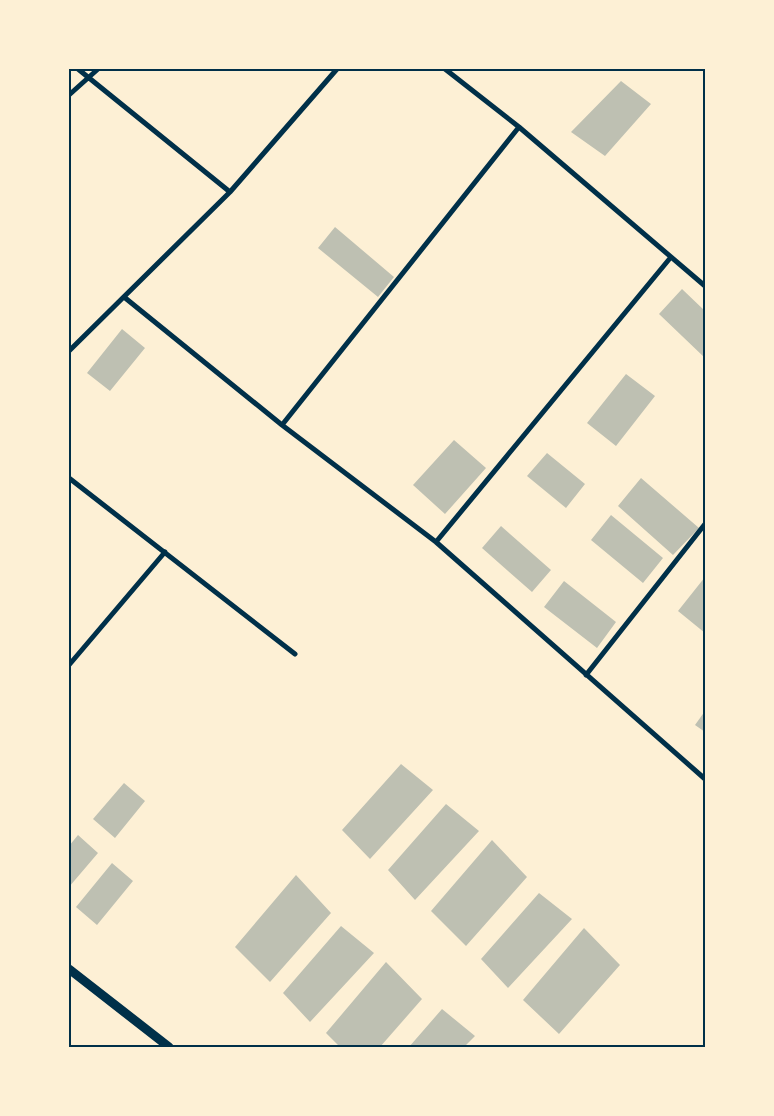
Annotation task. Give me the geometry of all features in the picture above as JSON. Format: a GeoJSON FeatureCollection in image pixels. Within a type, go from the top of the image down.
{"type":"FeatureCollection","features":[{"type":"Feature","properties":{"kind":"street"},"geometry":{"type":"LineString","coordinates":[[78,69],[230,192]]}},
{"type":"Feature","properties":{"kind":"street"},"geometry":{"type":"LineString","coordinates":[[69,95],[98,69]]}},
{"type":"Feature","properties":{"kind":"street"},"geometry":{"type":"LineString","coordinates":[[69,351],[230,192],[338,69]]}},
{"type":"Feature","properties":{"kind":"street"},"geometry":{"type":"LineString","coordinates":[[445,69],[519,127],[705,286]]}},
{"type":"Feature","properties":{"kind":"street"},"geometry":{"type":"LineString","coordinates":[[282,426],[519,127]]}},
{"type":"Feature","properties":{"kind":"street"},"geometry":{"type":"LineString","coordinates":[[436,542],[671,257]]}},
{"type":"Feature","properties":{"kind":"street"},"geometry":{"type":"LineString","coordinates":[[124,297],[282,426],[436,542],[705,779]]}},
{"type":"Feature","properties":{"kind":"street"},"geometry":{"type":"LineString","coordinates":[[69,478],[295,654]]}},
{"type":"Feature","properties":{"kind":"street"},"geometry":{"type":"LineString","coordinates":[[586,675],[705,524]]}},
{"type":"Feature","properties":{"kind":"street"},"geometry":{"type":"LineString","coordinates":[[69,664],[165,552]]}},
{"type":"Feature","properties":{"kind":"street"},"geometry":{"type":"LineString","coordinates":[[69,969],[168,1047]]}},
{"type":"Feature","properties":{"kind":"building"},"geometry":{"type":"Polygon","coordinates":[[[621,81],[651,104],[605,156],[571,132],[621,81]]]}},
{"type":"Feature","properties":{"kind":"building"},"geometry":{"type":"Polygon","coordinates":[[[335,227],[394,277],[378,297],[318,248],[335,227]]]}},
{"type":"Feature","properties":{"kind":"building"},"geometry":{"type":"Polygon","coordinates":[[[682,289],[705,311],[705,358],[659,314],[682,289]]]}},
{"type":"Feature","properties":{"kind":"building"},"geometry":{"type":"Polygon","coordinates":[[[122,329],[145,348],[110,391],[87,373],[122,329]]]}},
{"type":"Feature","properties":{"kind":"building"},"geometry":{"type":"Polygon","coordinates":[[[626,374],[655,396],[616,446],[587,423],[626,374]]]}},
{"type":"Feature","properties":{"kind":"building"},"geometry":{"type":"Polygon","coordinates":[[[454,440],[486,468],[445,514],[413,485],[454,440]]]}},
{"type":"Feature","properties":{"kind":"building"},"geometry":{"type":"Polygon","coordinates":[[[547,453],[585,484],[566,508],[527,476],[547,453]]]}},
{"type":"Feature","properties":{"kind":"building"},"geometry":{"type":"Polygon","coordinates":[[[641,478],[699,528],[673,555],[618,506],[641,478]]]}},
{"type":"Feature","properties":{"kind":"building"},"geometry":{"type":"Polygon","coordinates":[[[611,515],[663,558],[643,583],[591,540],[611,515]]]}},
{"type":"Feature","properties":{"kind":"building"},"geometry":{"type":"Polygon","coordinates":[[[501,526],[551,570],[532,592],[482,548],[501,526]]]}},
{"type":"Feature","properties":{"kind":"building"},"geometry":{"type":"Polygon","coordinates":[[[705,577],[705,633],[678,611],[705,577]]]}},
{"type":"Feature","properties":{"kind":"building"},"geometry":{"type":"Polygon","coordinates":[[[564,581],[616,622],[597,648],[544,607],[564,581]]]}},
{"type":"Feature","properties":{"kind":"building"},"geometry":{"type":"Polygon","coordinates":[[[705,711],[705,732],[695,725],[705,711]]]}},
{"type":"Feature","properties":{"kind":"building"},"geometry":{"type":"Polygon","coordinates":[[[401,764],[433,790],[370,859],[342,830],[401,764]]]}},
{"type":"Feature","properties":{"kind":"building"},"geometry":{"type":"Polygon","coordinates":[[[124,783],[145,801],[115,838],[93,819],[124,783]]]}},
{"type":"Feature","properties":{"kind":"building"},"geometry":{"type":"Polygon","coordinates":[[[446,804],[479,831],[415,900],[388,870],[446,804]]]}},
{"type":"Feature","properties":{"kind":"building"},"geometry":{"type":"Polygon","coordinates":[[[78,835],[98,853],[69,887],[69,846],[78,835]]]}},
{"type":"Feature","properties":{"kind":"building"},"geometry":{"type":"Polygon","coordinates":[[[492,840],[527,877],[466,946],[431,911],[492,840]]]}},
{"type":"Feature","properties":{"kind":"building"},"geometry":{"type":"Polygon","coordinates":[[[112,863],[133,881],[97,925],[76,907],[112,863]]]}},
{"type":"Feature","properties":{"kind":"building"},"geometry":{"type":"Polygon","coordinates":[[[296,875],[331,913],[270,982],[235,947],[296,875]]]}},
{"type":"Feature","properties":{"kind":"building"},"geometry":{"type":"Polygon","coordinates":[[[539,893],[572,919],[508,988],[481,959],[539,893]]]}},
{"type":"Feature","properties":{"kind":"building"},"geometry":{"type":"Polygon","coordinates":[[[341,926],[374,953],[310,1022],[283,993],[341,926]]]}},
{"type":"Feature","properties":{"kind":"building"},"geometry":{"type":"Polygon","coordinates":[[[584,928],[620,965],[559,1034],[523,1000],[584,928]]]}},
{"type":"Feature","properties":{"kind":"building"},"geometry":{"type":"Polygon","coordinates":[[[386,962],[422,999],[380,1047],[340,1047],[326,1033],[386,962]]]}},
{"type":"Feature","properties":{"kind":"building"},"geometry":{"type":"Polygon","coordinates":[[[442,1009],[475,1036],[464,1047],[409,1047],[442,1009]]]}}]}
